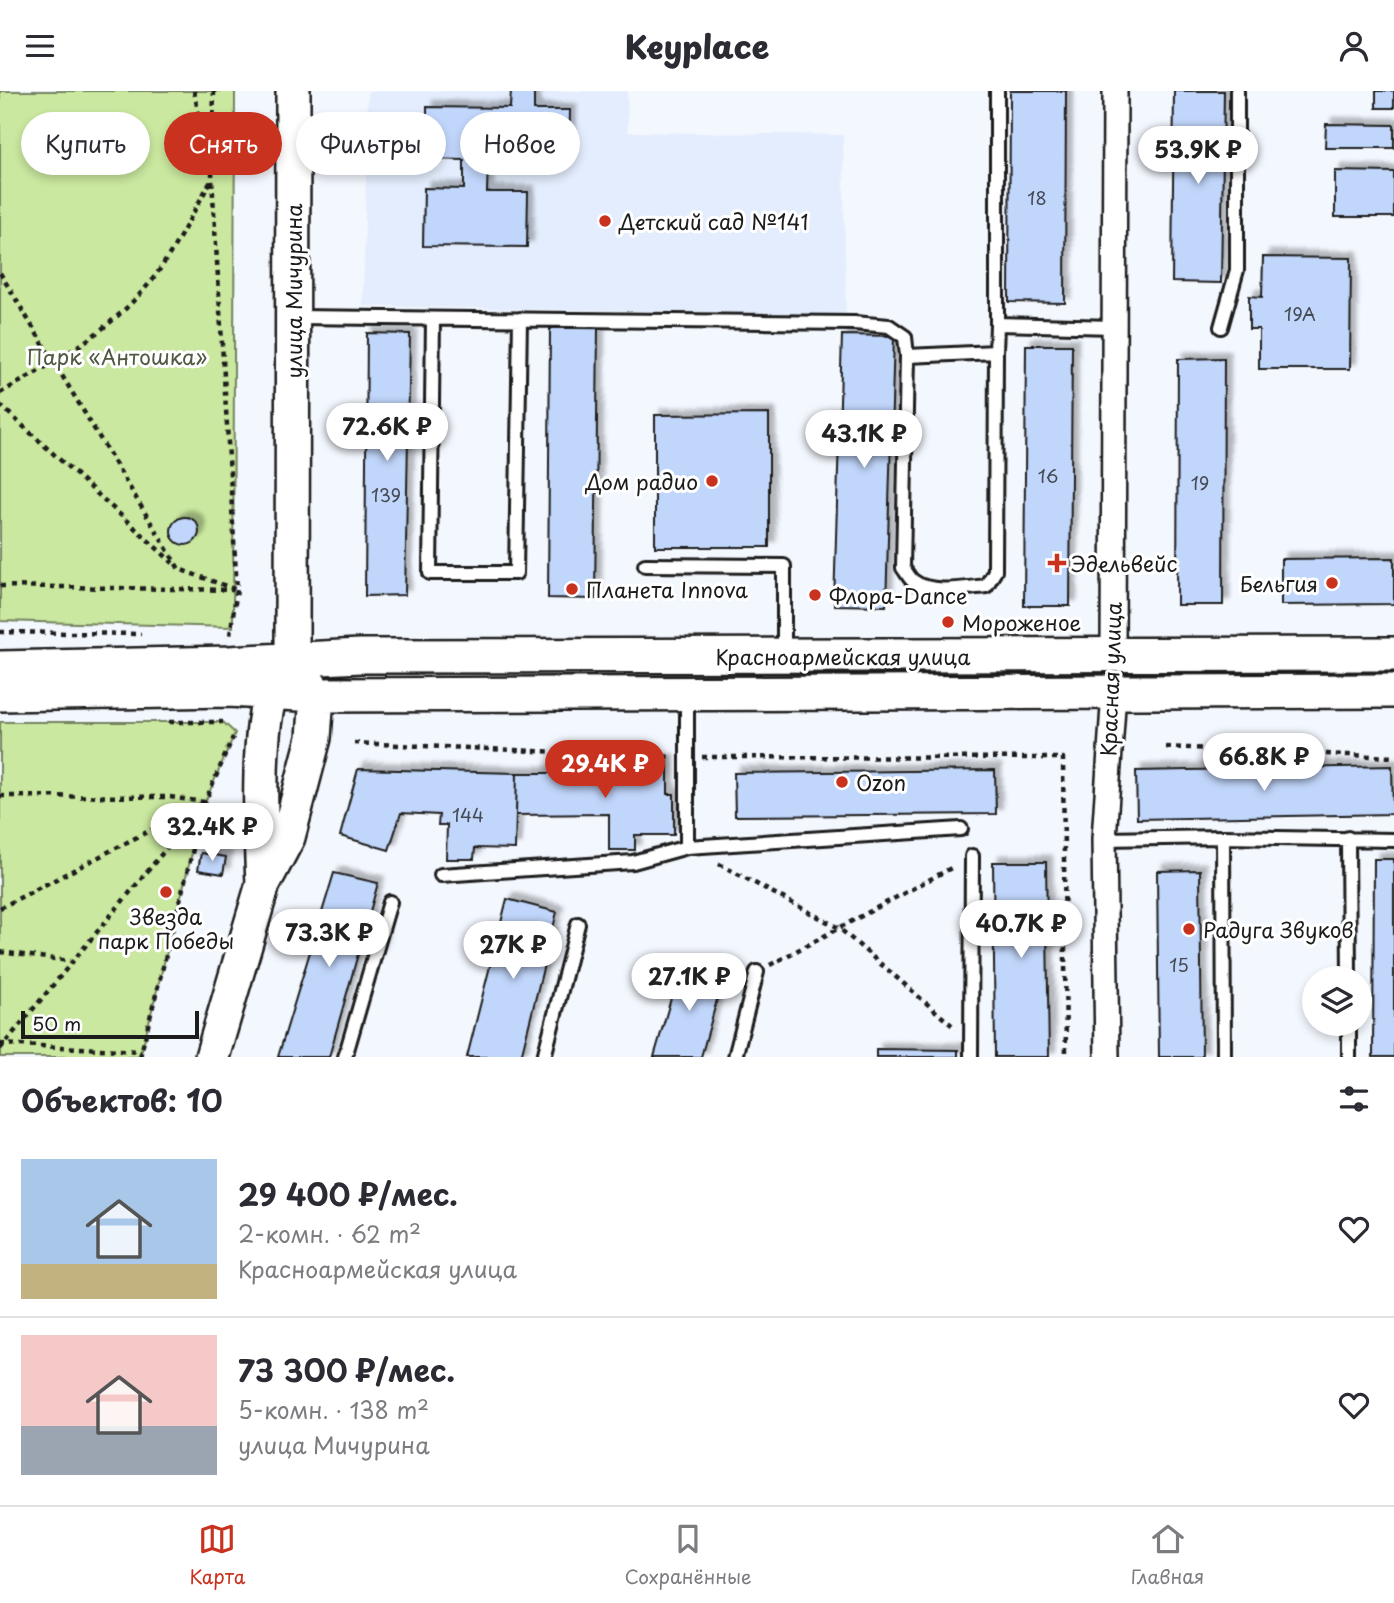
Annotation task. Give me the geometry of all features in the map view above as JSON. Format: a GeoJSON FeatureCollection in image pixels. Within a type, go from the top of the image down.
{"type":"FeatureCollection","features":[{"type":"Feature","properties":{"kind":"main road","name":"улица Мичурина"},"geometry":{"type":"LineString","coordinates":[[292,658],[293,91]]}},
{"type":"Feature","properties":{"kind":"main road","name":"Красноармейская улица"},"geometry":{"type":"LineString","coordinates":[[0,668],[229,663],[292,658],[1394,654]]}},
{"type":"Feature","properties":{"kind":"main road","name":"Красная улица"},"geometry":{"type":"LineString","coordinates":[[1113,655],[1114,692]]}},
{"type":"Feature","properties":{"kind":"main road"},"geometry":{"type":"LineString","coordinates":[[212,1057],[263,884],[288,837],[314,738],[317,695],[292,658],[271,692],[264,735],[261,836],[263,884]]}},
{"type":"Feature","properties":{"kind":"main road","name":"Красноармейская улица"},"geometry":{"type":"LineString","coordinates":[[0,694],[229,689],[317,695],[1394,691]]}},
{"type":"Feature","properties":{"kind":"street","name":"Красная улица"},"geometry":{"type":"LineString","coordinates":[[1113,655],[1115,91]]}},
{"type":"Feature","properties":{"kind":"street","name":"Красная улица"},"geometry":{"type":"LineString","coordinates":[[1107,1057],[1104,839],[1114,692]]}},
{"type":"Feature","properties":{"kind":"lane"},"geometry":{"type":"LineString","coordinates":[[293,317],[889,326],[905,337],[907,356],[903,568],[914,582],[961,589],[986,586],[995,571],[998,91]]}},
{"type":"Feature","properties":{"kind":"lane"},"geometry":{"type":"LineString","coordinates":[[1221,327],[1237,270],[1237,91]]}},
{"type":"Feature","properties":{"kind":"lane"},"geometry":{"type":"LineString","coordinates":[[433,319],[430,573],[516,573],[520,319]]}},
{"type":"Feature","properties":{"kind":"lane"},"geometry":{"type":"LineString","coordinates":[[997,324],[1114,327]]}},
{"type":"Feature","properties":{"kind":"lane"},"geometry":{"type":"LineString","coordinates":[[907,356],[996,352]]}},
{"type":"Feature","properties":{"kind":"lane"},"geometry":{"type":"LineString","coordinates":[[645,565],[784,566],[784,656]]}},
{"type":"Feature","properties":{"kind":"lane"},"geometry":{"type":"LineString","coordinates":[[687,694],[687,847]]}},
{"type":"Feature","properties":{"kind":"lane"},"geometry":{"type":"LineString","coordinates":[[441,875],[633,862],[687,847],[961,829]]}},
{"type":"Feature","properties":{"kind":"lane"},"geometry":{"type":"LineString","coordinates":[[1104,839],[1223,837],[1394,840]]}},
{"type":"Feature","properties":{"kind":"lane"},"geometry":{"type":"LineString","coordinates":[[1223,837],[1224,1057]]}},
{"type":"Feature","properties":{"kind":"lane"},"geometry":{"type":"LineString","coordinates":[[1348,838],[1349,966]]}},
{"type":"Feature","properties":{"kind":"lane"},"geometry":{"type":"LineString","coordinates":[[971,1057],[972,856]]}},
{"type":"Feature","properties":{"kind":"lane"},"geometry":{"type":"LineString","coordinates":[[345,1057],[390,902]]}},
{"type":"Feature","properties":{"kind":"lane"},"geometry":{"type":"LineString","coordinates":[[544,1057],[578,924]]}},
{"type":"Feature","properties":{"kind":"lane"},"geometry":{"type":"LineString","coordinates":[[734,1057],[757,972]]}},
{"type":"Feature","properties":{"kind":"lane"},"geometry":{"type":"LineString","coordinates":[[1349,1036],[1349,1057]]}},
{"type":"Feature","properties":{"kind":"path"},"geometry":{"type":"LineString","coordinates":[[0,393],[55,362],[123,312],[159,270],[212,179],[194,91]]}},
{"type":"Feature","properties":{"kind":"path"},"geometry":{"type":"LineString","coordinates":[[214,91],[212,179],[237,590],[230,635],[216,635]]}},
{"type":"Feature","properties":{"kind":"path"},"geometry":{"type":"LineString","coordinates":[[0,273],[179,569]]}},
{"type":"Feature","properties":{"kind":"path"},"geometry":{"type":"LineString","coordinates":[[0,405],[179,569],[237,590]]}},
{"type":"Feature","properties":{"kind":"path"},"geometry":{"type":"LineString","coordinates":[[0,586],[237,590]]}},
{"type":"Feature","properties":{"kind":"path"},"geometry":{"type":"LineString","coordinates":[[0,632],[149,634]]}},
{"type":"Feature","properties":{"kind":"path"},"geometry":{"type":"LineString","coordinates":[[0,1044],[7,1042],[141,1054],[205,802],[235,733]]}},
{"type":"Feature","properties":{"kind":"path"},"geometry":{"type":"LineString","coordinates":[[354,743],[687,757],[1063,758],[1066,1057]]}},
{"type":"Feature","properties":{"kind":"path"},"geometry":{"type":"LineString","coordinates":[[1166,747],[1394,757]]}},
{"type":"Feature","properties":{"kind":"path"},"geometry":{"type":"LineString","coordinates":[[0,796],[170,797],[205,802]]}},
{"type":"Feature","properties":{"kind":"path"},"geometry":{"type":"LineString","coordinates":[[0,908],[205,802]]}},
{"type":"Feature","properties":{"kind":"path"},"geometry":{"type":"LineString","coordinates":[[0,1049],[70,961],[205,802]]}},
{"type":"Feature","properties":{"kind":"path"},"geometry":{"type":"LineString","coordinates":[[687,847],[839,928],[971,1042]]}},
{"type":"Feature","properties":{"kind":"path"},"geometry":{"type":"LineString","coordinates":[[757,972],[951,868]]}},
{"type":"Feature","properties":{"kind":"path"},"geometry":{"type":"LineString","coordinates":[[0,952],[70,961]]}},
{"type":"Feature","properties":{"kind":"shaded area","name":"Детский сад №141"},"geometry":{"type":"Polygon","coordinates":[[[368,91],[627,91],[628,132],[843,135],[846,315],[363,306],[366,175],[446,175],[446,112],[368,112],[368,91]]]}},
{"type":"Feature","properties":{"kind":"green space","name":"Парк «Антошка»"},"geometry":{"type":"Polygon","coordinates":[[[0,91],[235,91],[235,112],[164,112],[164,175],[235,175],[233,627],[0,621],[0,91]]]}},
{"type":"Feature","properties":{"kind":"green space"},"geometry":{"type":"Polygon","coordinates":[[[0,722],[223,722],[235,733],[205,802],[140,1057],[0,1057],[0,722]]]}},
{"type":"Feature","properties":{"kind":"building"},"geometry":{"type":"Polygon","coordinates":[[[511,91],[534,91],[534,110],[570,112],[460,112],[460,160],[446,160],[446,112],[427,112],[427,107],[510,108],[511,91]]]}},
{"type":"Feature","properties":{"kind":"building"},"geometry":{"type":"Polygon","coordinates":[[[1010,91],[1066,91],[1065,303],[1009,302],[1010,91]]]}},
{"type":"Feature","properties":{"kind":"building"},"geometry":{"type":"Polygon","coordinates":[[[1174,91],[1224,91],[1221,283],[1172,282],[1174,91]]]}},
{"type":"Feature","properties":{"kind":"building"},"geometry":{"type":"Polygon","coordinates":[[[1376,91],[1394,91],[1394,108],[1376,108],[1376,91]]]}},
{"type":"Feature","properties":{"kind":"building"},"geometry":{"type":"Polygon","coordinates":[[[1326,124],[1394,125],[1394,148],[1325,148],[1326,124]]]}},
{"type":"Feature","properties":{"kind":"building"},"geometry":{"type":"Polygon","coordinates":[[[1335,171],[1394,172],[1394,217],[1335,217],[1335,171]]]}},
{"type":"Feature","properties":{"kind":"building"},"geometry":{"type":"Polygon","coordinates":[[[464,175],[488,175],[487,192],[528,192],[527,247],[423,246],[424,188],[464,189],[464,175]]]}},
{"type":"Feature","properties":{"kind":"building"},"geometry":{"type":"Polygon","coordinates":[[[1263,257],[1351,258],[1350,369],[1259,369],[1259,329],[1249,329],[1249,296],[1262,297],[1263,257]]]}},
{"type":"Feature","properties":{"kind":"building"},"geometry":{"type":"Polygon","coordinates":[[[550,328],[598,328],[595,599],[548,598],[550,328]]]}},
{"type":"Feature","properties":{"kind":"building"},"geometry":{"type":"Polygon","coordinates":[[[367,333],[410,334],[405,595],[365,596],[367,333]]]}},
{"type":"Feature","properties":{"kind":"building"},"geometry":{"type":"Polygon","coordinates":[[[842,335],[894,336],[886,606],[834,605],[842,335]]]}},
{"type":"Feature","properties":{"kind":"building"},"geometry":{"type":"Polygon","coordinates":[[[1026,345],[1072,345],[1070,606],[1024,606],[1026,345]]]}},
{"type":"Feature","properties":{"kind":"building"},"geometry":{"type":"Polygon","coordinates":[[[1224,358],[1223,605],[1177,605],[1178,359],[1224,358]]]}},
{"type":"Feature","properties":{"kind":"building","name":"Дом радио"},"geometry":{"type":"Polygon","coordinates":[[[769,414],[769,547],[655,547],[655,415],[769,414]]]}},
{"type":"Feature","properties":{"kind":"building"},"geometry":{"type":"Polygon","coordinates":[[[185,517],[195,521],[199,531],[195,541],[185,545],[175,541],[171,531],[175,521],[185,517]]]}},
{"type":"Feature","properties":{"kind":"building"},"geometry":{"type":"Polygon","coordinates":[[[1394,558],[1394,604],[1281,605],[1281,559],[1394,558]]]}},
{"type":"Feature","properties":{"kind":"building"},"geometry":{"type":"Polygon","coordinates":[[[641,761],[668,761],[668,794],[674,794],[674,835],[635,835],[635,850],[609,850],[609,814],[516,815],[517,773],[641,773],[641,761]]]}},
{"type":"Feature","properties":{"kind":"building"},"geometry":{"type":"Polygon","coordinates":[[[1392,766],[1393,814],[1137,819],[1136,771],[1392,766]]]}},
{"type":"Feature","properties":{"kind":"building"},"geometry":{"type":"Polygon","coordinates":[[[358,769],[517,773],[515,849],[475,848],[474,859],[446,859],[447,825],[438,825],[439,815],[401,813],[389,850],[340,836],[358,769]]]}},
{"type":"Feature","properties":{"kind":"building"},"geometry":{"type":"Polygon","coordinates":[[[995,770],[996,814],[735,816],[734,773],[995,770]]]}},
{"type":"Feature","properties":{"kind":"building"},"geometry":{"type":"Polygon","coordinates":[[[201,853],[226,857],[223,874],[198,870],[201,853]]]}},
{"type":"Feature","properties":{"kind":"building"},"geometry":{"type":"Polygon","coordinates":[[[1374,859],[1394,859],[1394,1057],[1373,1057],[1374,859]]]}},
{"type":"Feature","properties":{"kind":"building"},"geometry":{"type":"Polygon","coordinates":[[[993,862],[1046,862],[1049,1057],[995,1057],[993,862]]]}},
{"type":"Feature","properties":{"kind":"building"},"geometry":{"type":"Polygon","coordinates":[[[1200,870],[1202,1057],[1159,1057],[1157,871],[1200,870]]]}},
{"type":"Feature","properties":{"kind":"building"},"geometry":{"type":"Polygon","coordinates":[[[334,873],[378,883],[329,1057],[278,1057],[334,873]]]}},
{"type":"Feature","properties":{"kind":"building"},"geometry":{"type":"Polygon","coordinates":[[[507,899],[557,912],[521,1057],[467,1057],[507,899]]]}},
{"type":"Feature","properties":{"kind":"building"},"geometry":{"type":"Polygon","coordinates":[[[681,964],[724,975],[701,1057],[654,1057],[681,964]]]}},
{"type":"Feature","properties":{"kind":"building"},"geometry":{"type":"Polygon","coordinates":[[[876,1049],[958,1050],[958,1057],[876,1057],[876,1049]]]}},
{"type":"Feature","properties":{"kind":"place","name":"Детский сад №141"},"geometry":{"type":"Point","coordinates":[605,221]}},
{"type":"Feature","properties":{"kind":"place","name":"Дом радио"},"geometry":{"type":"Point","coordinates":[712,481]}},
{"type":"Feature","properties":{"kind":"place","name":"Эдельвейс"},"geometry":{"type":"Point","coordinates":[1057,563]}},
{"type":"Feature","properties":{"kind":"place","name":"Бельгия"},"geometry":{"type":"Point","coordinates":[1332,583]}},
{"type":"Feature","properties":{"kind":"place","name":"Планета Innova"},"geometry":{"type":"Point","coordinates":[572,589]}},
{"type":"Feature","properties":{"kind":"place","name":"Флора-Dance"},"geometry":{"type":"Point","coordinates":[815,595]}},
{"type":"Feature","properties":{"kind":"place","name":"Мороженое"},"geometry":{"type":"Point","coordinates":[948,622]}},
{"type":"Feature","properties":{"kind":"place","name":"Ozon"},"geometry":{"type":"Point","coordinates":[842,782]}},
{"type":"Feature","properties":{"kind":"place","name":"Звезда парк Победы"},"geometry":{"type":"Point","coordinates":[166,892]}},
{"type":"Feature","properties":{"kind":"place","name":"Радуга Звуков"},"geometry":{"type":"Point","coordinates":[1189,929]}}]}
